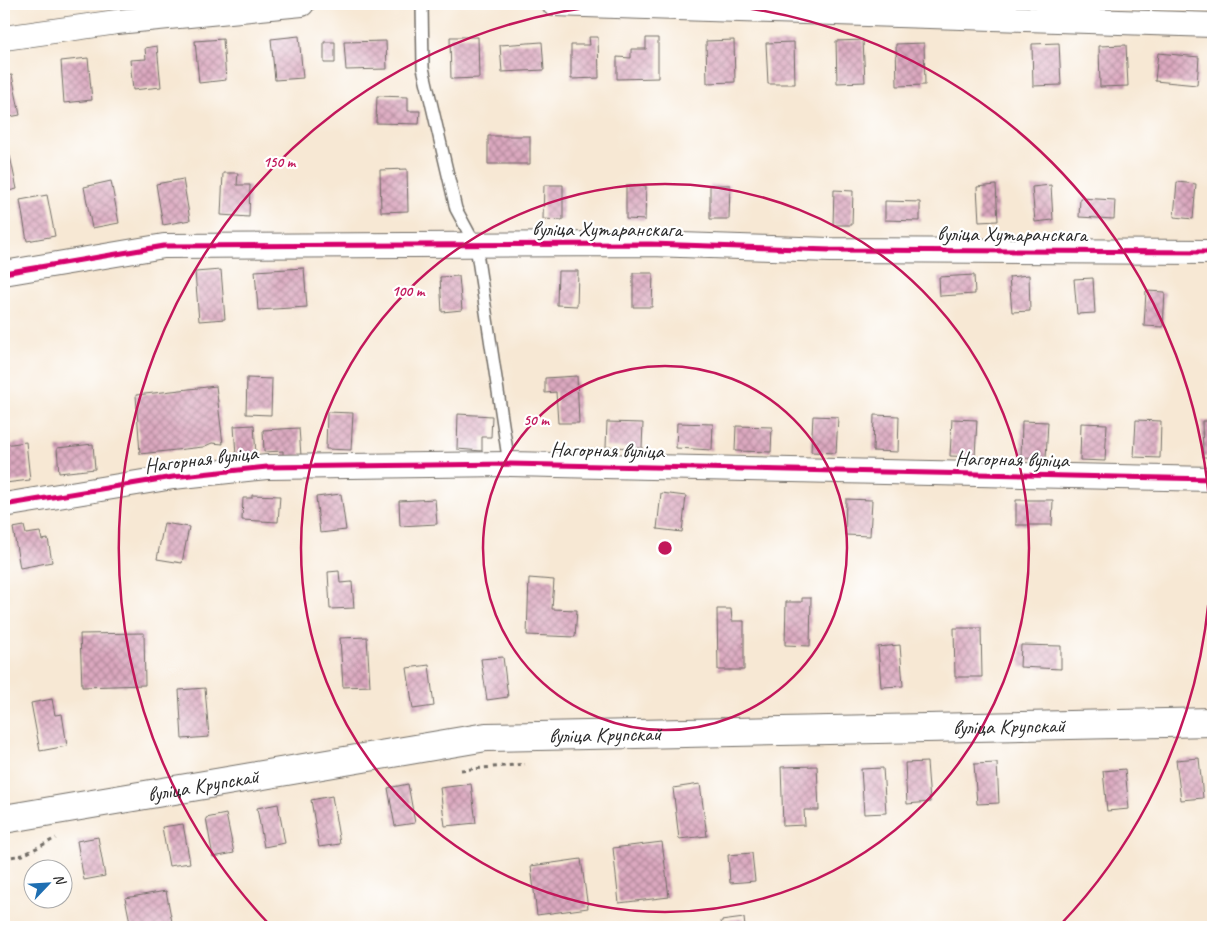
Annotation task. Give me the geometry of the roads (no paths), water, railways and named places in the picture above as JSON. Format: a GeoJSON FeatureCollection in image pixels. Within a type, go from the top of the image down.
{"type":"FeatureCollection","features":[{"type":"Feature","properties":{"kind":"main road","name":"вуліца Крупскай"},"geometry":{"type":"LineString","coordinates":[[4,819],[486,737],[1213,722]]}},
{"type":"Feature","properties":{"kind":"street"},"geometry":{"type":"LineString","coordinates":[[4,38],[118,22],[302,4]]}},
{"type":"Feature","properties":{"kind":"street"},"geometry":{"type":"LineString","coordinates":[[554,4],[1213,25]]}},
{"type":"Feature","properties":{"kind":"street","name":"вуліца Хутаранскага"},"geometry":{"type":"LineString","coordinates":[[4,273],[164,246],[651,244],[830,250],[1213,252]]}},
{"type":"Feature","properties":{"kind":"street","name":"Нагорная вуліца"},"geometry":{"type":"LineString","coordinates":[[4,506],[173,477],[267,467],[509,464],[1213,479]]}},
{"type":"Feature","properties":{"kind":"lane"},"geometry":{"type":"LineString","coordinates":[[422,4],[422,68],[456,209],[476,246],[509,464]]}}]}
